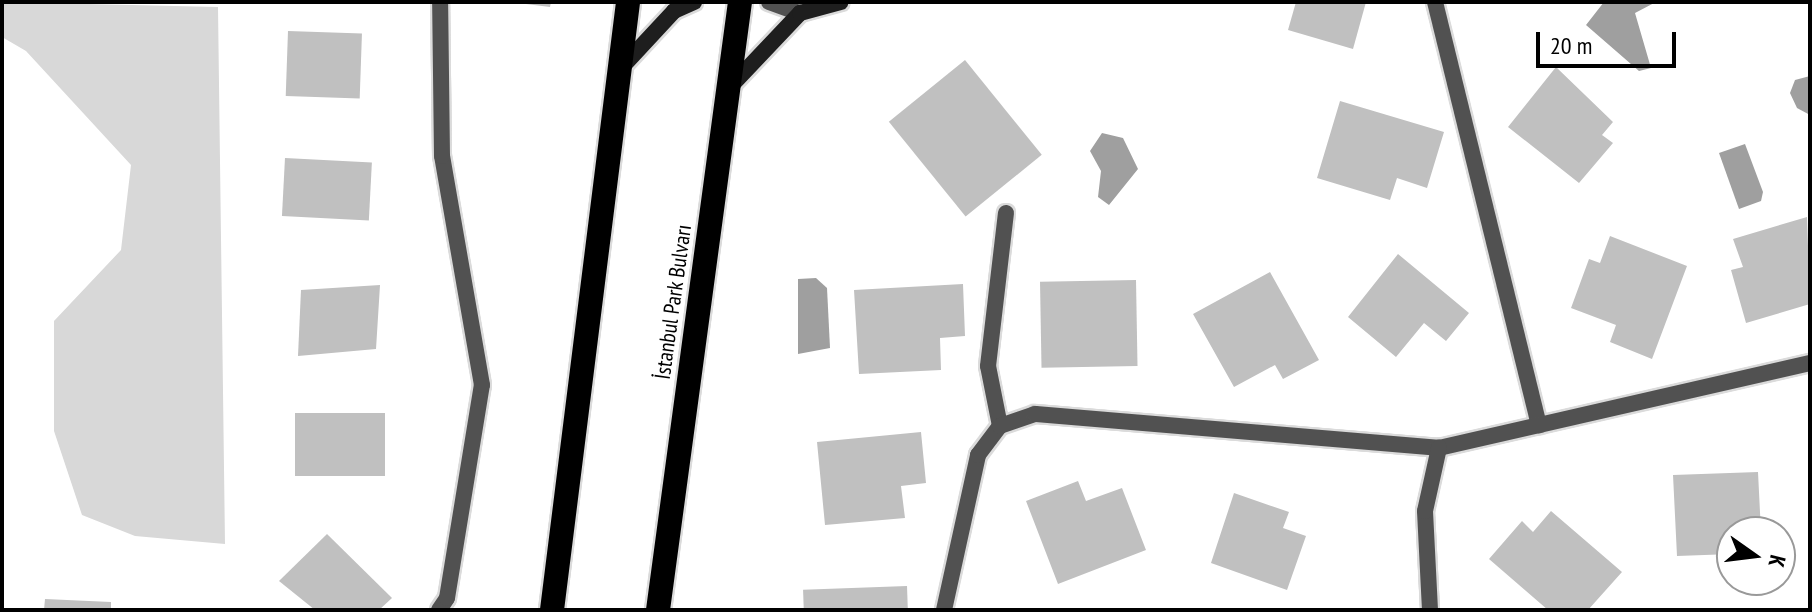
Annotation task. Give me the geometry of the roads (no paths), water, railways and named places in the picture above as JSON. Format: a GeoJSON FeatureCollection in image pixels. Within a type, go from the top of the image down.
{"type":"FeatureCollection","features":[{"type":"Feature","properties":{"kind":"highway"},"geometry":{"type":"LineString","coordinates":[[552,610],[628,2]]}},
{"type":"Feature","properties":{"kind":"highway","name":"İstanbul Park Bulvarı"},"geometry":{"type":"LineString","coordinates":[[658,610],[740,2]]}},
{"type":"Feature","properties":{"kind":"street"},"geometry":{"type":"LineString","coordinates":[[439,610],[447,598],[482,385],[442,156],[440,2]]}},
{"type":"Feature","properties":{"kind":"street"},"geometry":{"type":"LineString","coordinates":[[622,67],[674,11],[694,2]]}},
{"type":"Feature","properties":{"kind":"street"},"geometry":{"type":"LineString","coordinates":[[769,2],[800,13]]}},
{"type":"Feature","properties":{"kind":"street"},"geometry":{"type":"LineString","coordinates":[[727,91],[800,13],[841,2]]}},
{"type":"Feature","properties":{"kind":"street"},"geometry":{"type":"LineString","coordinates":[[1435,2],[1539,425]]}},
{"type":"Feature","properties":{"kind":"street"},"geometry":{"type":"LineString","coordinates":[[1000,426],[988,366],[1006,213]]}},
{"type":"Feature","properties":{"kind":"street"},"geometry":{"type":"LineString","coordinates":[[944,610],[978,455],[1000,426],[1035,414],[1439,448],[1810,363]]}},
{"type":"Feature","properties":{"kind":"street"},"geometry":{"type":"LineString","coordinates":[[1430,610],[1425,511],[1439,448]]}}]}
